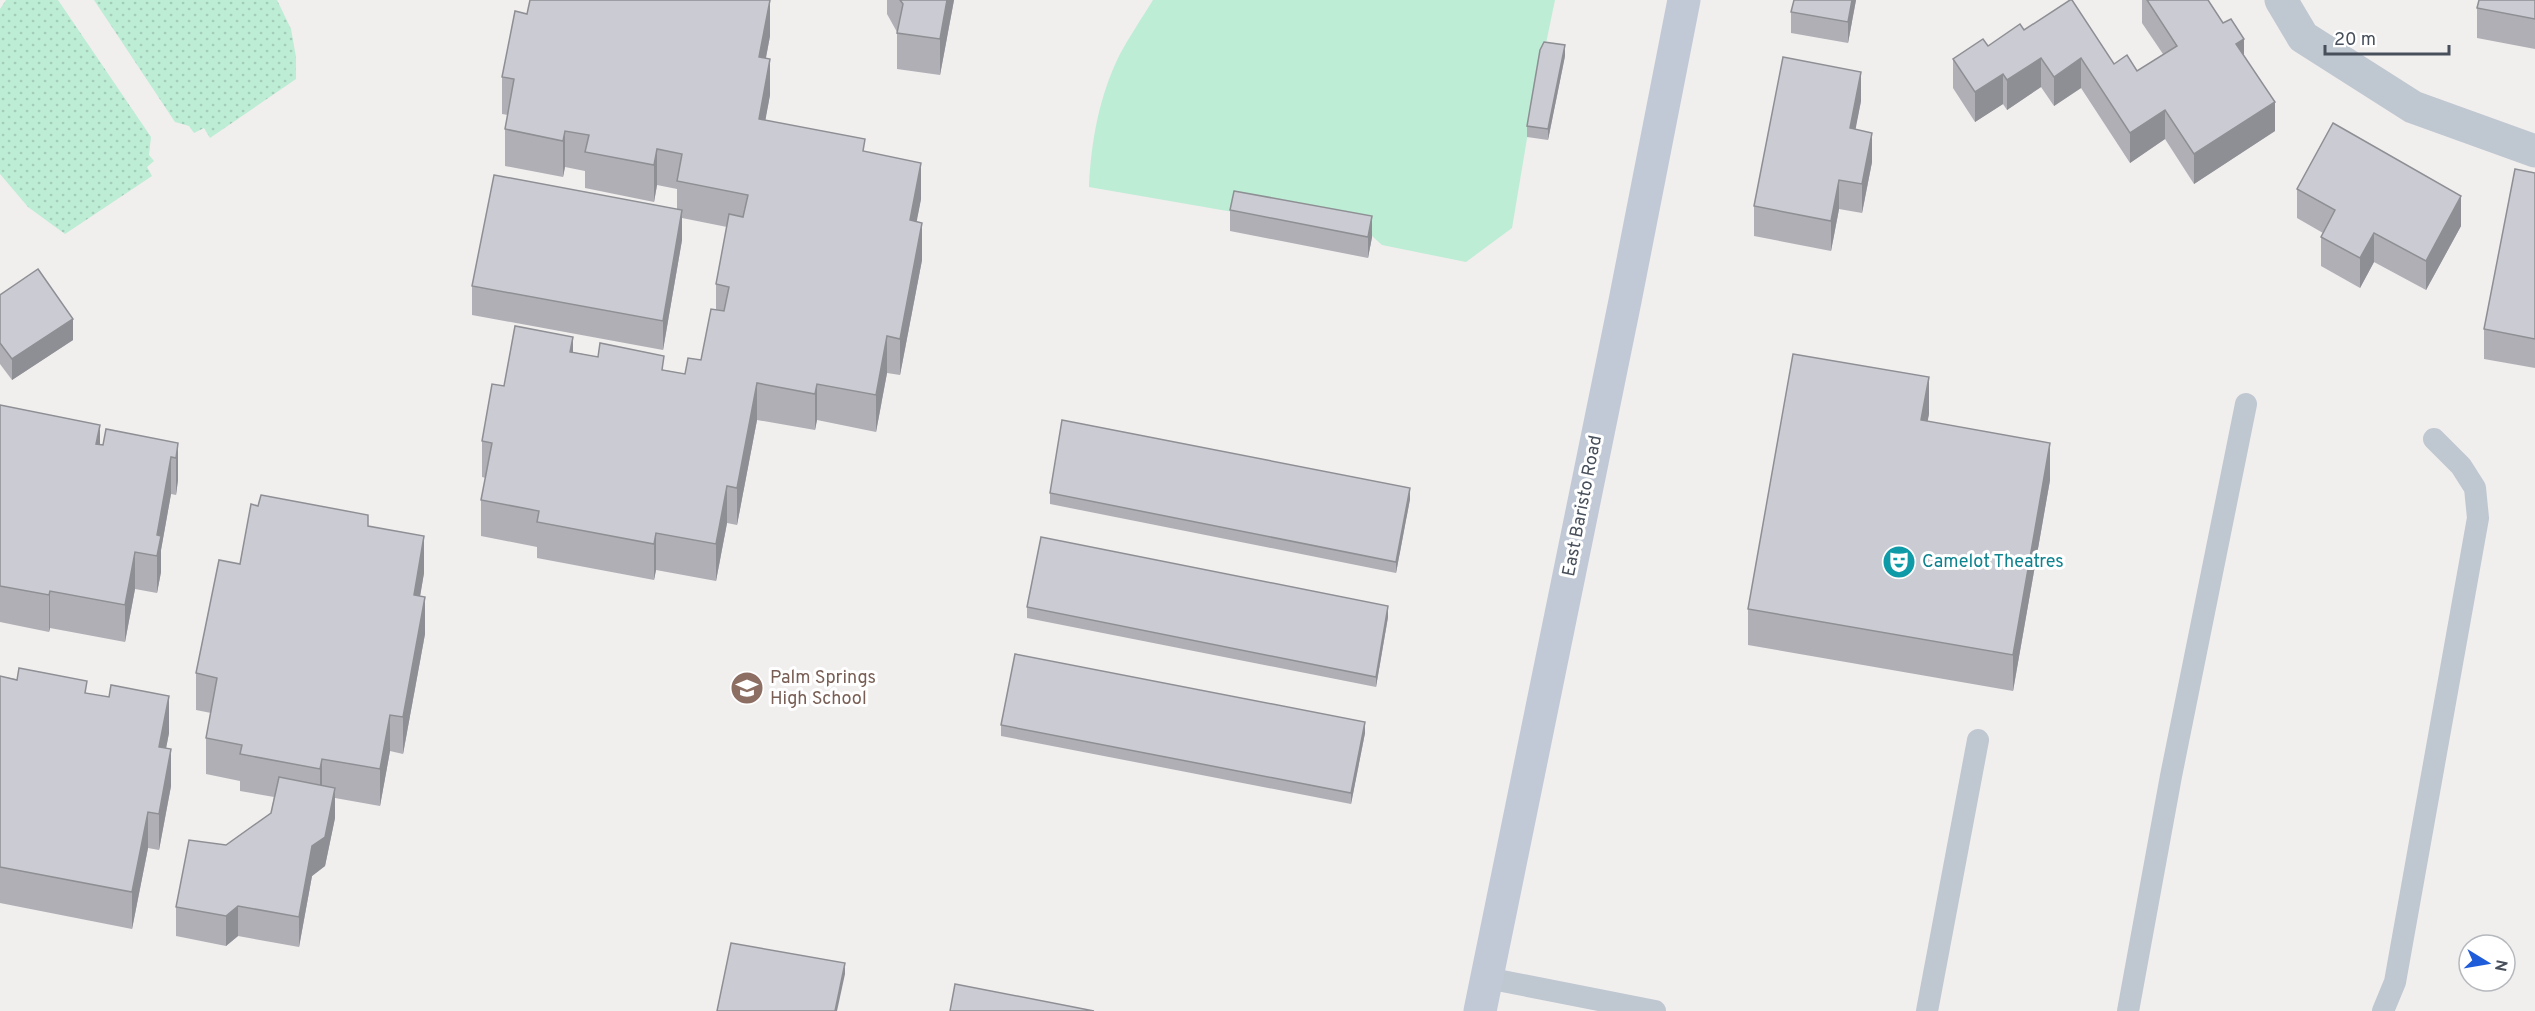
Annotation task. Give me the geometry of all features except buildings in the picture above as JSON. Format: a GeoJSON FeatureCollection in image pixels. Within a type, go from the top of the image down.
{"type":"FeatureCollection","features":[{"type":"Feature","properties":{"kind":"street","name":"East Baristo Road"},"geometry":{"type":"LineString","coordinates":[[1480,1011],[1684,0]]}},
{"type":"Feature","properties":{"kind":"street"},"geometry":{"type":"LineString","coordinates":[[2281,0],[2303,37],[2412,107],[2535,151]]}},
{"type":"Feature","properties":{"kind":"lane"},"geometry":{"type":"LineString","coordinates":[[2128,1011],[2171,776],[2246,404]]}},
{"type":"Feature","properties":{"kind":"lane"},"geometry":{"type":"LineString","coordinates":[[2384,1011],[2395,982],[2478,518],[2475,488],[2461,466],[2434,440]]}},
{"type":"Feature","properties":{"kind":"lane"},"geometry":{"type":"LineString","coordinates":[[1927,1011],[1978,740]]}},
{"type":"Feature","properties":{"kind":"lane"},"geometry":{"type":"LineString","coordinates":[[1487,978],[1654,1011]]}},
{"type":"Feature","properties":{"kind":"green space"},"geometry":{"type":"Polygon","coordinates":[[[6,0],[58,0],[151,137],[149,155],[154,161],[147,167],[152,176],[65,234],[28,207],[0,174],[0,9],[6,0]]]}},
{"type":"Feature","properties":{"kind":"green space"},"geometry":{"type":"Polygon","coordinates":[[[94,0],[277,0],[291,29],[296,57],[296,79],[210,138],[204,128],[194,133],[189,126],[175,122],[94,0]]]}},
{"type":"Feature","properties":{"kind":"green space"},"geometry":{"type":"Polygon","coordinates":[[[1153,0],[1555,0],[1544,53],[1540,61],[1512,228],[1466,262],[1382,245],[1372,236],[1089,187],[1094,137],[1106,87],[1119,56],[1153,0]]]}},
{"type":"Feature","properties":{"kind":"place","name":"Camelot Theatres"},"geometry":{"type":"Point","coordinates":[1899,562]}},
{"type":"Feature","properties":{"kind":"place","name":"Palm Springs High School"},"geometry":{"type":"Point","coordinates":[747,688]}}]}
